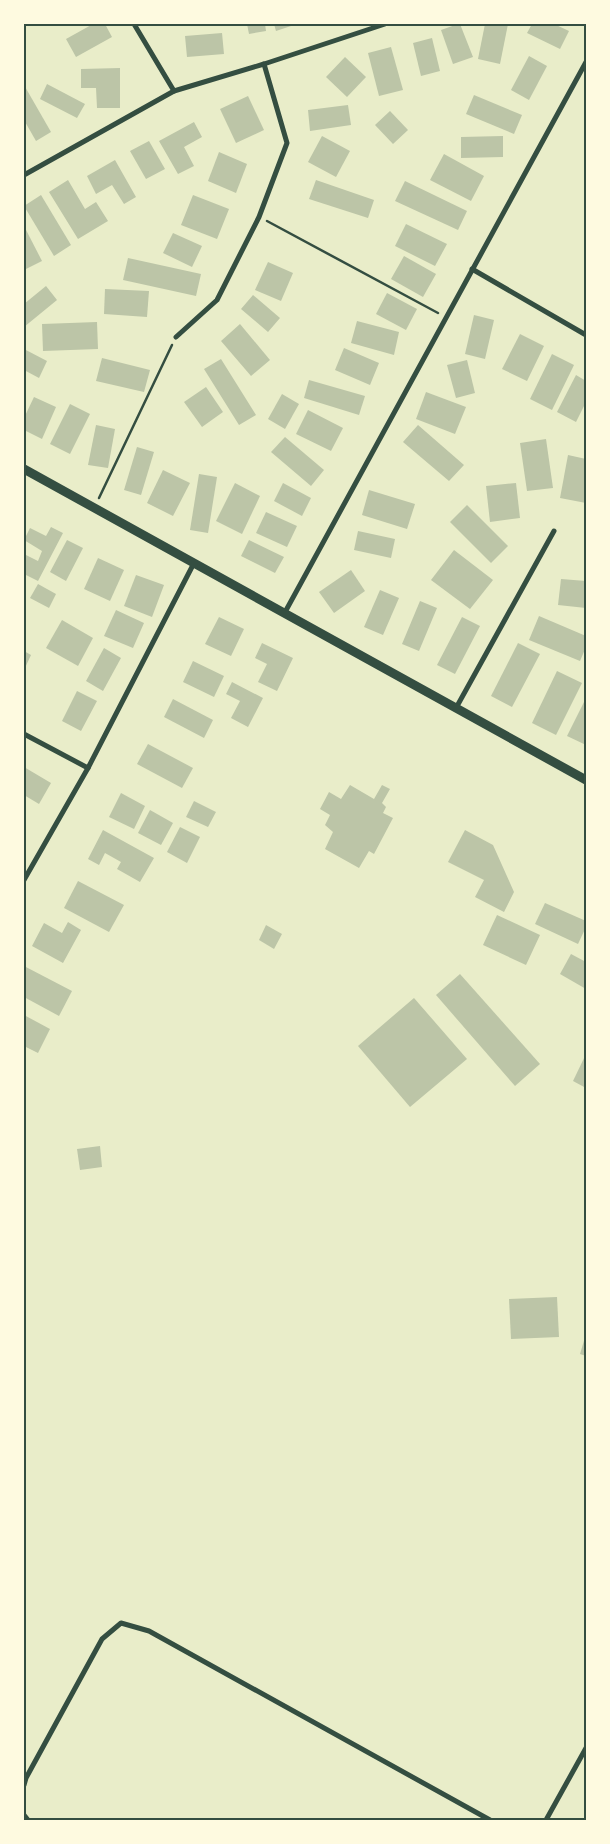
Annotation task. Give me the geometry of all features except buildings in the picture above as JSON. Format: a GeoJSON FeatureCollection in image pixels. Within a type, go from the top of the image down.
{"type":"FeatureCollection","features":[{"type":"Feature","properties":{"kind":"street"},"geometry":{"type":"LineString","coordinates":[[134,24],[174,91]]}},
{"type":"Feature","properties":{"kind":"street"},"geometry":{"type":"LineString","coordinates":[[24,176],[174,91],[264,64],[385,24]]}},
{"type":"Feature","properties":{"kind":"street"},"geometry":{"type":"LineString","coordinates":[[284,614],[586,62]]}},
{"type":"Feature","properties":{"kind":"street"},"geometry":{"type":"LineString","coordinates":[[176,337],[217,300],[259,217],[287,143],[264,64]]}},
{"type":"Feature","properties":{"kind":"street"},"geometry":{"type":"LineString","coordinates":[[472,269],[586,335]]}},
{"type":"Feature","properties":{"kind":"street"},"geometry":{"type":"LineString","coordinates":[[24,469],[586,780]]}},
{"type":"Feature","properties":{"kind":"street"},"geometry":{"type":"LineString","coordinates":[[456,708],[554,530]]}},
{"type":"Feature","properties":{"kind":"street"},"geometry":{"type":"LineString","coordinates":[[24,880],[88,768],[194,563]]}},
{"type":"Feature","properties":{"kind":"street"},"geometry":{"type":"LineString","coordinates":[[24,734],[88,768]]}},
{"type":"Feature","properties":{"kind":"street"},"geometry":{"type":"LineString","coordinates":[[24,1785],[26,1778],[102,1639],[121,1623],[149,1631],[490,1820]]}},
{"type":"Feature","properties":{"kind":"street"},"geometry":{"type":"LineString","coordinates":[[546,1820],[586,1748]]}},
{"type":"Feature","properties":{"kind":"street"},"geometry":{"type":"LineString","coordinates":[[24,1815],[28,1820]]}},
{"type":"Feature","properties":{"kind":"path"},"geometry":{"type":"LineString","coordinates":[[259,217],[446,318]]}},
{"type":"Feature","properties":{"kind":"path"},"geometry":{"type":"LineString","coordinates":[[94,508],[176,337]]}}]}
